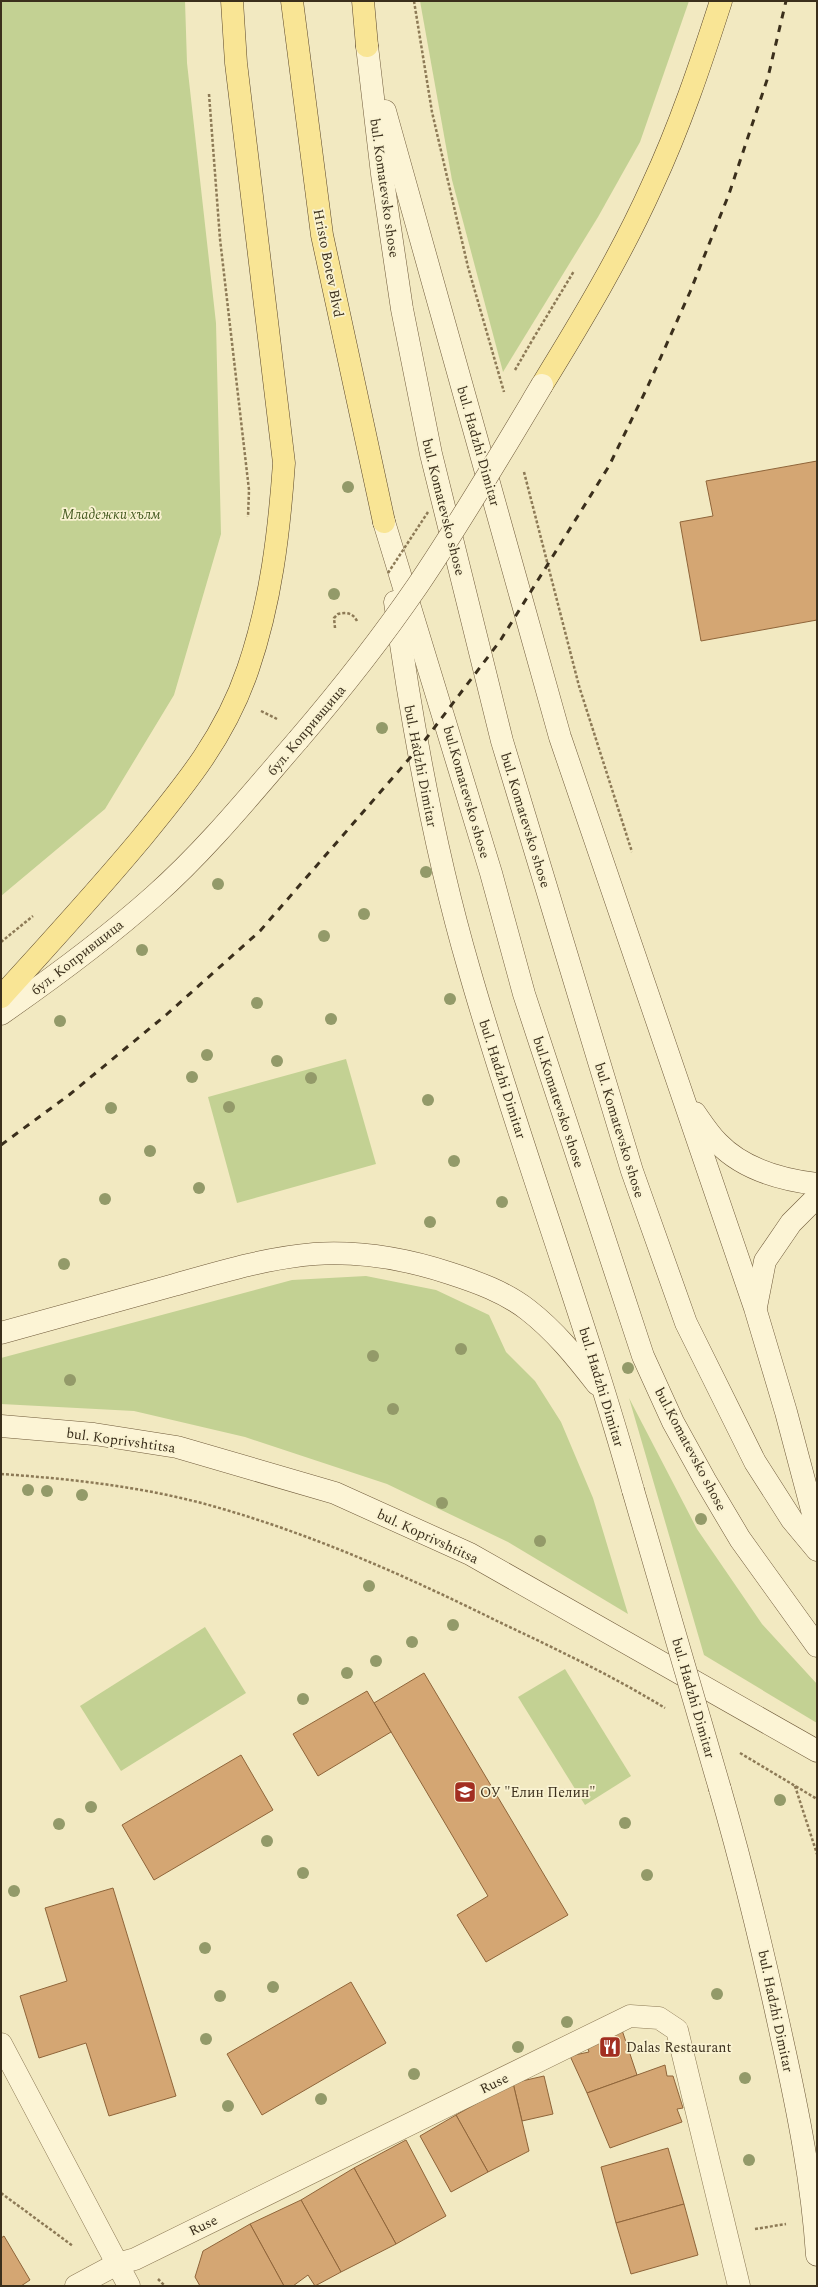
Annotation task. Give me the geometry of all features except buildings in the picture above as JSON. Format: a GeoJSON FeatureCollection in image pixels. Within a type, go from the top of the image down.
{"type":"FeatureCollection","features":[{"type":"Feature","properties":{"kind":"main road"},"geometry":{"type":"LineString","coordinates":[[1,997],[89,901],[206,757],[227,718],[248,669],[269,596],[280,519],[284,463],[236,63],[232,1]]}},
{"type":"Feature","properties":{"kind":"main road","name":"Hristo Botev Blvd"},"geometry":{"type":"LineString","coordinates":[[292,1],[322,236],[384,522]]}},
{"type":"Feature","properties":{"kind":"main road"},"geometry":{"type":"LineString","coordinates":[[362,1],[367,46]]}},
{"type":"Feature","properties":{"kind":"main road","name":"бул. Копривщица"},"geometry":{"type":"LineString","coordinates":[[1,1014],[81,957],[155,895],[225,824],[334,698],[417,586],[469,506],[591,306],[653,185],[684,106],[721,1]]}},
{"type":"Feature","properties":{"kind":"main road","name":"bul. Hadzhi Dimitar"},"geometry":{"type":"LineString","coordinates":[[367,46],[560,736],[755,1308],[786,1412],[817,1529]]}},
{"type":"Feature","properties":{"kind":"main road","name":"bul. Komatevsko shose"},"geometry":{"type":"LineString","coordinates":[[367,46],[382,174],[402,309],[431,454],[502,741],[632,1171],[686,1323],[755,1462],[792,1520],[817,1550]]}},
{"type":"Feature","properties":{"kind":"main road","name":"bul. Hadzhi Dimitar"},"geometry":{"type":"LineString","coordinates":[[384,522],[410,710],[428,803],[450,896],[485,1024],[607,1397],[720,1789],[762,1942],[809,2172],[817,2255]]}},
{"type":"Feature","properties":{"kind":"main road","name":"bul.Komatevsko shose"},"geometry":{"type":"LineString","coordinates":[[384,522],[486,858],[524,994],[643,1356],[673,1422],[740,1539],[817,1646]]}},
{"type":"Feature","properties":{"kind":"main road"},"geometry":{"type":"LineString","coordinates":[[684,1099],[718,1143],[737,1159],[797,1182],[817,1184]]}},
{"type":"Feature","properties":{"kind":"main road"},"geometry":{"type":"LineString","coordinates":[[755,1308],[765,1261],[791,1223],[817,1197]]}},
{"type":"Feature","properties":{"kind":"main road"},"geometry":{"type":"LineString","coordinates":[[1,1333],[235,1268],[276,1259],[315,1254],[392,1258],[430,1267],[486,1286],[521,1305],[553,1330],[607,1397]]}},
{"type":"Feature","properties":{"kind":"main road","name":"bul. Koprivshtitsa"},"geometry":{"type":"LineString","coordinates":[[1,1426],[94,1434],[176,1447],[268,1472],[335,1494],[470,1554],[817,1751]]}},
{"type":"Feature","properties":{"kind":"main road","name":"Ruse"},"geometry":{"type":"LineString","coordinates":[[76,2286],[117,2264],[135,2259],[630,2016],[659,2018],[677,2030],[739,2286]]}},
{"type":"Feature","properties":{"kind":"main road"},"geometry":{"type":"LineString","coordinates":[[1,2044],[129,2286]]}},
{"type":"Feature","properties":{"kind":"path"},"geometry":{"type":"LineString","coordinates":[[414,1],[432,112],[468,267],[505,397]]}},
{"type":"Feature","properties":{"kind":"path"},"geometry":{"type":"LineString","coordinates":[[208,93],[220,240],[249,490],[248,520]]}},
{"type":"Feature","properties":{"kind":"path"},"geometry":{"type":"LineString","coordinates":[[513,373],[547,315]]}},
{"type":"Feature","properties":{"kind":"path"},"geometry":{"type":"LineString","coordinates":[[501,393],[505,387]]}},
{"type":"Feature","properties":{"kind":"path"},"geometry":{"type":"LineString","coordinates":[[523,465],[580,686],[632,854]]}},
{"type":"Feature","properties":{"kind":"path"},"geometry":{"type":"LineString","coordinates":[[388,574],[432,508]]}},
{"type":"Feature","properties":{"kind":"path"},"geometry":{"type":"LineString","coordinates":[[335,628],[333,623],[338,614],[348,613],[355,617]]}},
{"type":"Feature","properties":{"kind":"path"},"geometry":{"type":"LineString","coordinates":[[353,627],[362,614]]}},
{"type":"Feature","properties":{"kind":"path"},"geometry":{"type":"LineString","coordinates":[[266,713],[276,719],[282,715]]}},
{"type":"Feature","properties":{"kind":"path"},"geometry":{"type":"LineString","coordinates":[[1,942],[36,914]]}},
{"type":"Feature","properties":{"kind":"path"},"geometry":{"type":"LineString","coordinates":[[1,1474],[113,1485],[214,1506],[275,1525],[422,1584],[618,1679],[672,1712]]}},
{"type":"Feature","properties":{"kind":"path"},"geometry":{"type":"LineString","coordinates":[[734,1749],[817,1799]]}},
{"type":"Feature","properties":{"kind":"path"},"geometry":{"type":"LineString","coordinates":[[795,1786],[817,1854]]}},
{"type":"Feature","properties":{"kind":"path"},"geometry":{"type":"LineString","coordinates":[[1,2193],[81,2252],[108,2244]]}},
{"type":"Feature","properties":{"kind":"path"},"geometry":{"type":"LineString","coordinates":[[726,2233],[788,2224]]}},
{"type":"Feature","properties":{"kind":"green space","name":"Младежки хълм"},"geometry":{"type":"Polygon","coordinates":[[[1,1],[185,1],[187,63],[216,323],[221,534],[174,695],[105,809],[1,896],[1,1]]]}},
{"type":"Feature","properties":{"kind":"green space"},"geometry":{"type":"Polygon","coordinates":[[[420,1],[689,1],[640,142],[598,217],[503,372],[452,180],[420,1]]]}},
{"type":"Feature","properties":{"kind":"green space"},"geometry":{"type":"Polygon","coordinates":[[[346,1059],[376,1164],[237,1203],[208,1097],[346,1059]]]}},
{"type":"Feature","properties":{"kind":"green space"},"geometry":{"type":"Polygon","coordinates":[[[366,1276],[436,1290],[489,1315],[506,1352],[535,1381],[561,1422],[593,1498],[628,1614],[508,1542],[387,1484],[245,1437],[134,1411],[1,1404],[1,1358],[292,1280],[366,1276]]]}},
{"type":"Feature","properties":{"kind":"green space"},"geometry":{"type":"Polygon","coordinates":[[[629,1398],[697,1529],[762,1624],[817,1684],[817,1723],[704,1655],[629,1398]]]}},
{"type":"Feature","properties":{"kind":"green space"},"geometry":{"type":"Polygon","coordinates":[[[205,1627],[246,1693],[121,1771],[80,1706],[205,1627]]]}},
{"type":"Feature","properties":{"kind":"green space"},"geometry":{"type":"Polygon","coordinates":[[[565,1669],[631,1776],[585,1805],[518,1697],[565,1669]]]}},
{"type":"Feature","properties":{"kind":"railway"},"geometry":{"type":"LineString","coordinates":[[1,1145],[69,1095],[166,1015],[260,931],[422,744],[500,641],[609,466],[647,388],[690,292],[729,194],[768,77],[786,1]]}},
{"type":"Feature","properties":{"kind":"place","name":"ОУ \"Елин Пелин\""},"geometry":{"type":"Point","coordinates":[465,1792]}},
{"type":"Feature","properties":{"kind":"place","name":"Dalas Restaurant"},"geometry":{"type":"Point","coordinates":[610,2047]}}]}
